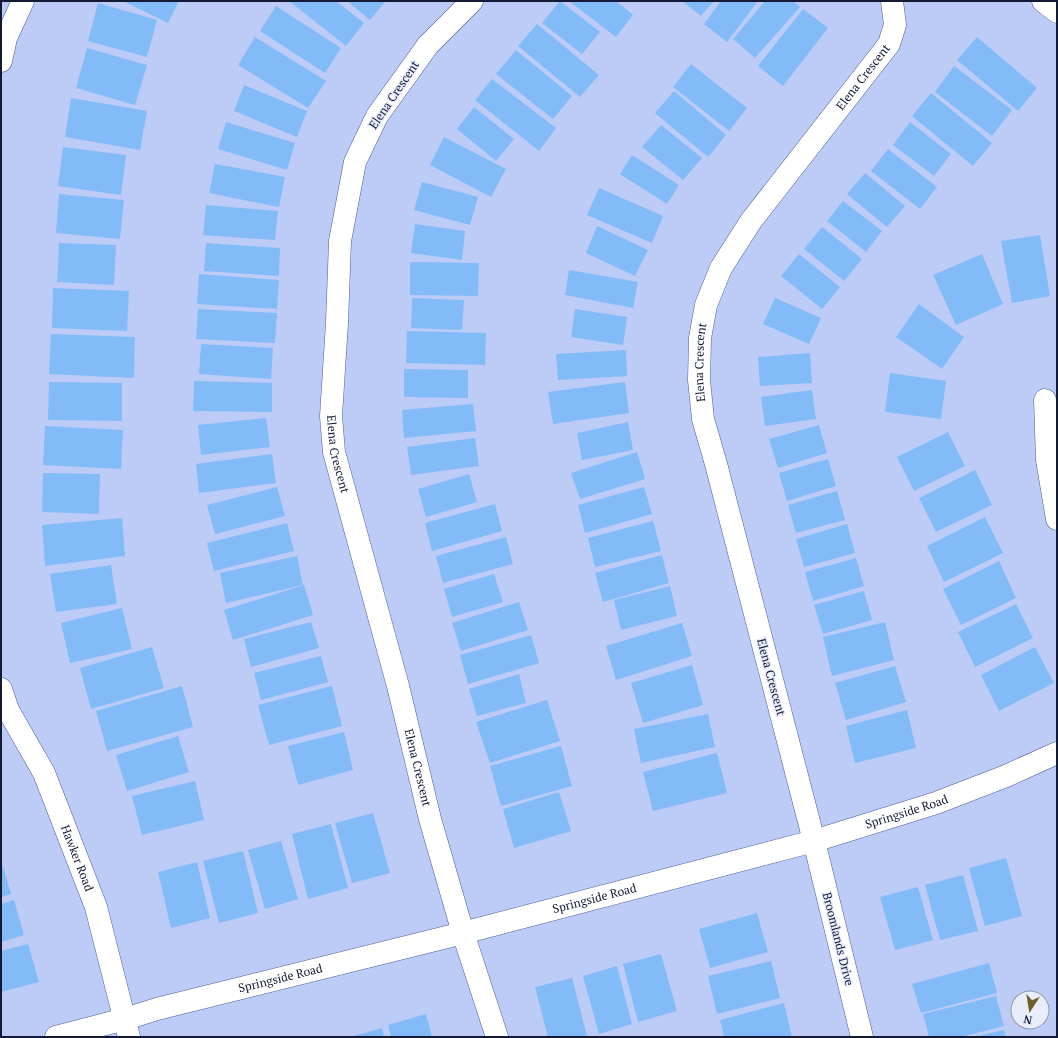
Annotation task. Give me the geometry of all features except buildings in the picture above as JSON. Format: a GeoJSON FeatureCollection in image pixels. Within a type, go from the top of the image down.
{"type":"FeatureCollection","features":[{"type":"Feature","properties":{"kind":"street"},"geometry":{"type":"LineString","coordinates":[[1,61],[4,37],[23,1]]}},
{"type":"Feature","properties":{"kind":"street","name":"Elena Crescent"},"geometry":{"type":"LineString","coordinates":[[472,1],[428,45],[377,116],[355,162],[340,241],[337,323],[331,416],[334,452],[398,686],[430,819],[463,933],[497,1037]]}},
{"type":"Feature","properties":{"kind":"street","name":"Elena Crescent"},"geometry":{"type":"LineString","coordinates":[[814,841],[703,419],[699,380],[700,338],[706,306],[721,268],[752,220],[889,44],[895,25],[892,1]]}},
{"type":"Feature","properties":{"kind":"street"},"geometry":{"type":"LineString","coordinates":[[1043,1],[1057,12]]}},
{"type":"Feature","properties":{"kind":"street"},"geometry":{"type":"LineString","coordinates":[[1045,400],[1047,460],[1057,519]]}},
{"type":"Feature","properties":{"kind":"street","name":"Hawker Road"},"geometry":{"type":"LineString","coordinates":[[1,689],[8,710],[44,773],[96,907],[127,1028]]}},
{"type":"Feature","properties":{"kind":"street","name":"Springside Road"},"geometry":{"type":"LineString","coordinates":[[56,1037],[127,1028],[157,1009],[463,933],[814,841],[936,803],[1006,776],[1057,753]]}},
{"type":"Feature","properties":{"kind":"street","name":"Broomlands Drive"},"geometry":{"type":"LineString","coordinates":[[814,841],[862,1037]]}}]}
